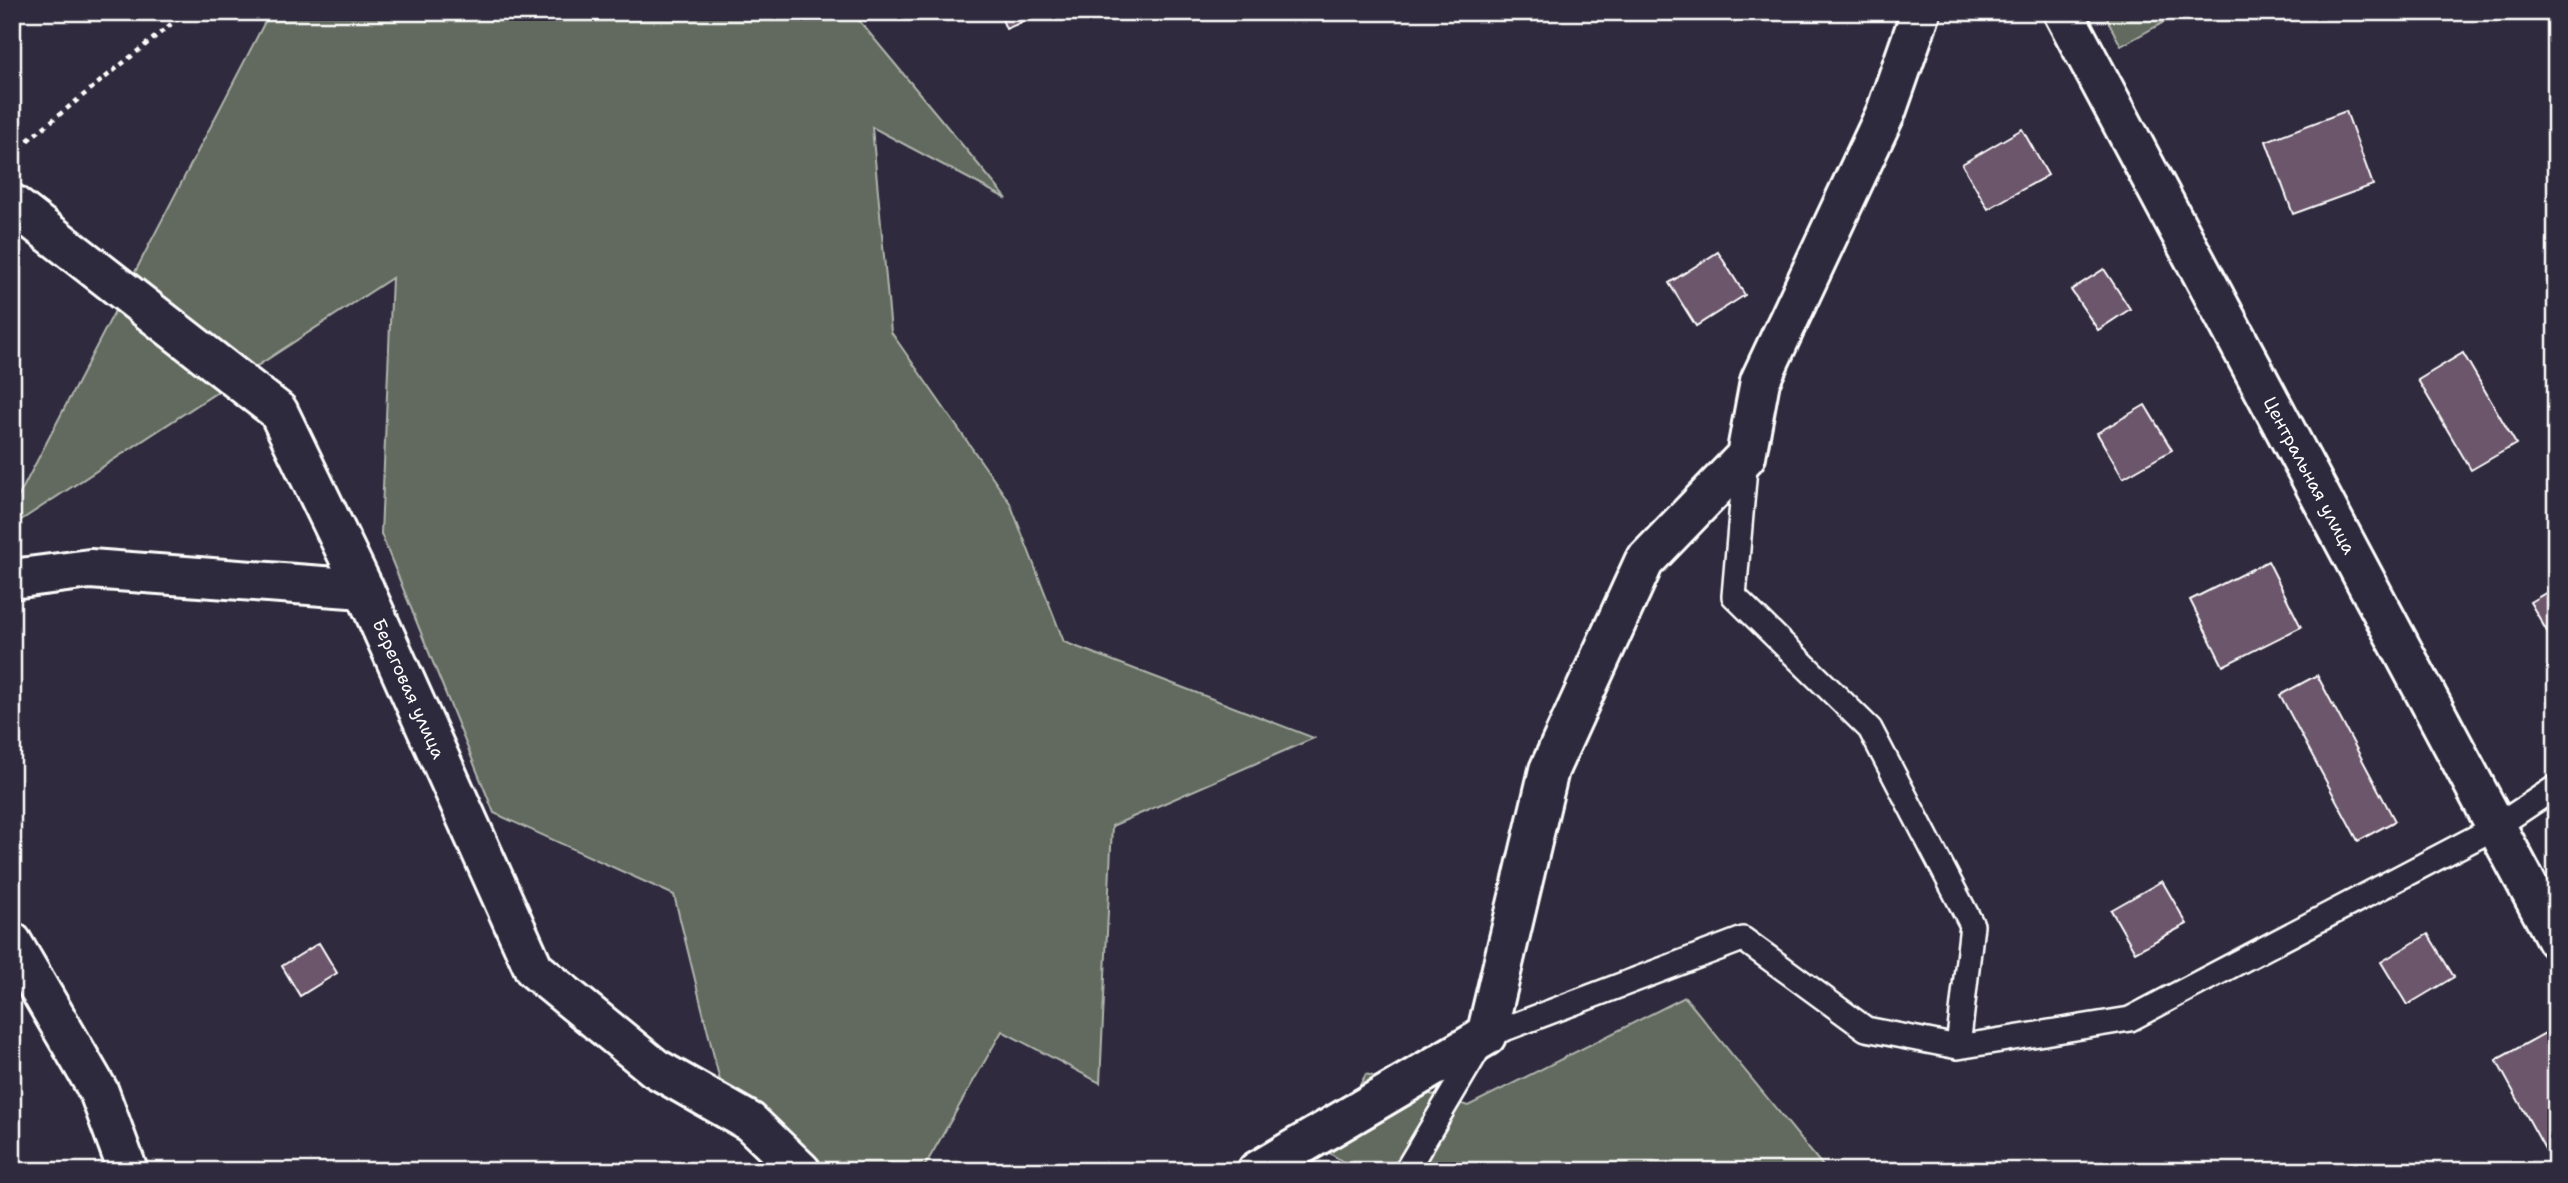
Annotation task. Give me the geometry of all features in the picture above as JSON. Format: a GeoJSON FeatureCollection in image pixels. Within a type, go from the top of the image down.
{"type":"FeatureCollection","features":[{"type":"Feature","properties":{"kind":"street"},"geometry":{"type":"LineString","coordinates":[[1257,1171],[1486,1036],[1549,770],[1644,562],[1746,456],[1760,381],[1885,112],[1921,12]]}},
{"type":"Feature","properties":{"kind":"street","name":"Центральная улица"},"geometry":{"type":"LineString","coordinates":[[2063,12],[2556,939]]}},
{"type":"Feature","properties":{"kind":"street","name":"Береговая улица"},"geometry":{"type":"LineString","coordinates":[[12,204],[278,411],[364,589],[534,969],[655,1068],[750,1122],[801,1171]]}},
{"type":"Feature","properties":{"kind":"street"},"geometry":{"type":"LineString","coordinates":[[12,579],[90,569],[364,589]]}},
{"type":"Feature","properties":{"kind":"street"},"geometry":{"type":"LineString","coordinates":[[12,942],[99,1092],[128,1171]]}},
{"type":"Feature","properties":{"kind":"lane"},"geometry":{"type":"LineString","coordinates":[[1746,456],[1734,596],[1870,729],[1972,925],[1958,1047]]}},
{"type":"Feature","properties":{"kind":"lane"},"geometry":{"type":"LineString","coordinates":[[1406,1171],[1486,1036],[1743,939],[1866,1029],[1958,1047],[2130,1019],[2496,827],[2556,787]]}},
{"type":"Feature","properties":{"kind":"path"},"geometry":{"type":"LineString","coordinates":[[12,153],[186,12]]}},
{"type":"Feature","properties":{"kind":"green space"},"geometry":{"type":"Polygon","coordinates":[[[270,12],[852,12],[1007,199],[872,127],[891,332],[1010,503],[1064,642],[1314,738],[1112,826],[1100,1083],[1002,1031],[922,1171],[830,1171],[728,1113],[674,895],[494,813],[381,534],[392,278],[12,526],[12,509],[270,12]]]}},
{"type":"Feature","properties":{"kind":"green space"},"geometry":{"type":"Polygon","coordinates":[[[2103,12],[2182,12],[2121,46],[2103,12]]]}},
{"type":"Feature","properties":{"kind":"green space"},"geometry":{"type":"Polygon","coordinates":[[[1685,997],[1827,1171],[1357,1171],[1325,1150],[1366,1074],[1468,1106],[1685,997]]]}},
{"type":"Feature","properties":{"kind":"building"},"geometry":{"type":"Polygon","coordinates":[[[999,12],[1045,12],[1006,29],[999,12]]]}},
{"type":"Feature","properties":{"kind":"building"},"geometry":{"type":"Polygon","coordinates":[[[2346,111],[2373,185],[2293,214],[2266,141],[2346,111]]]}},
{"type":"Feature","properties":{"kind":"building"},"geometry":{"type":"Polygon","coordinates":[[[2022,129],[2048,175],[1988,209],[1962,164],[2022,129]]]}},
{"type":"Feature","properties":{"kind":"building"},"geometry":{"type":"Polygon","coordinates":[[[1718,252],[1745,295],[1696,326],[1669,283],[1718,252]]]}},
{"type":"Feature","properties":{"kind":"building"},"geometry":{"type":"Polygon","coordinates":[[[2104,269],[2130,309],[2098,330],[2071,290],[2104,269]]]}},
{"type":"Feature","properties":{"kind":"building"},"geometry":{"type":"Polygon","coordinates":[[[2463,353],[2516,444],[2471,470],[2418,380],[2463,353]]]}},
{"type":"Feature","properties":{"kind":"building"},"geometry":{"type":"Polygon","coordinates":[[[2145,405],[2172,450],[2123,478],[2097,433],[2145,405]]]}},
{"type":"Feature","properties":{"kind":"building"},"geometry":{"type":"Polygon","coordinates":[[[2268,561],[2301,627],[2223,666],[2190,600],[2268,561]]]}},
{"type":"Feature","properties":{"kind":"building"},"geometry":{"type":"Polygon","coordinates":[[[2556,587],[2556,647],[2530,602],[2556,587]]]}},
{"type":"Feature","properties":{"kind":"building"},"geometry":{"type":"Polygon","coordinates":[[[2317,675],[2395,821],[2358,841],[2280,695],[2317,675]]]}},
{"type":"Feature","properties":{"kind":"building"},"geometry":{"type":"Polygon","coordinates":[[[2162,881],[2187,924],[2135,952],[2111,910],[2162,881]]]}},
{"type":"Feature","properties":{"kind":"building"},"geometry":{"type":"Polygon","coordinates":[[[2428,934],[2454,977],[2407,1005],[2381,962],[2428,934]]]}},
{"type":"Feature","properties":{"kind":"building"},"geometry":{"type":"Polygon","coordinates":[[[319,943],[337,973],[300,996],[282,966],[319,943]]]}},
{"type":"Feature","properties":{"kind":"building"},"geometry":{"type":"Polygon","coordinates":[[[2545,1033],[2556,1054],[2556,1169],[2496,1060],[2545,1033]]]}}]}
